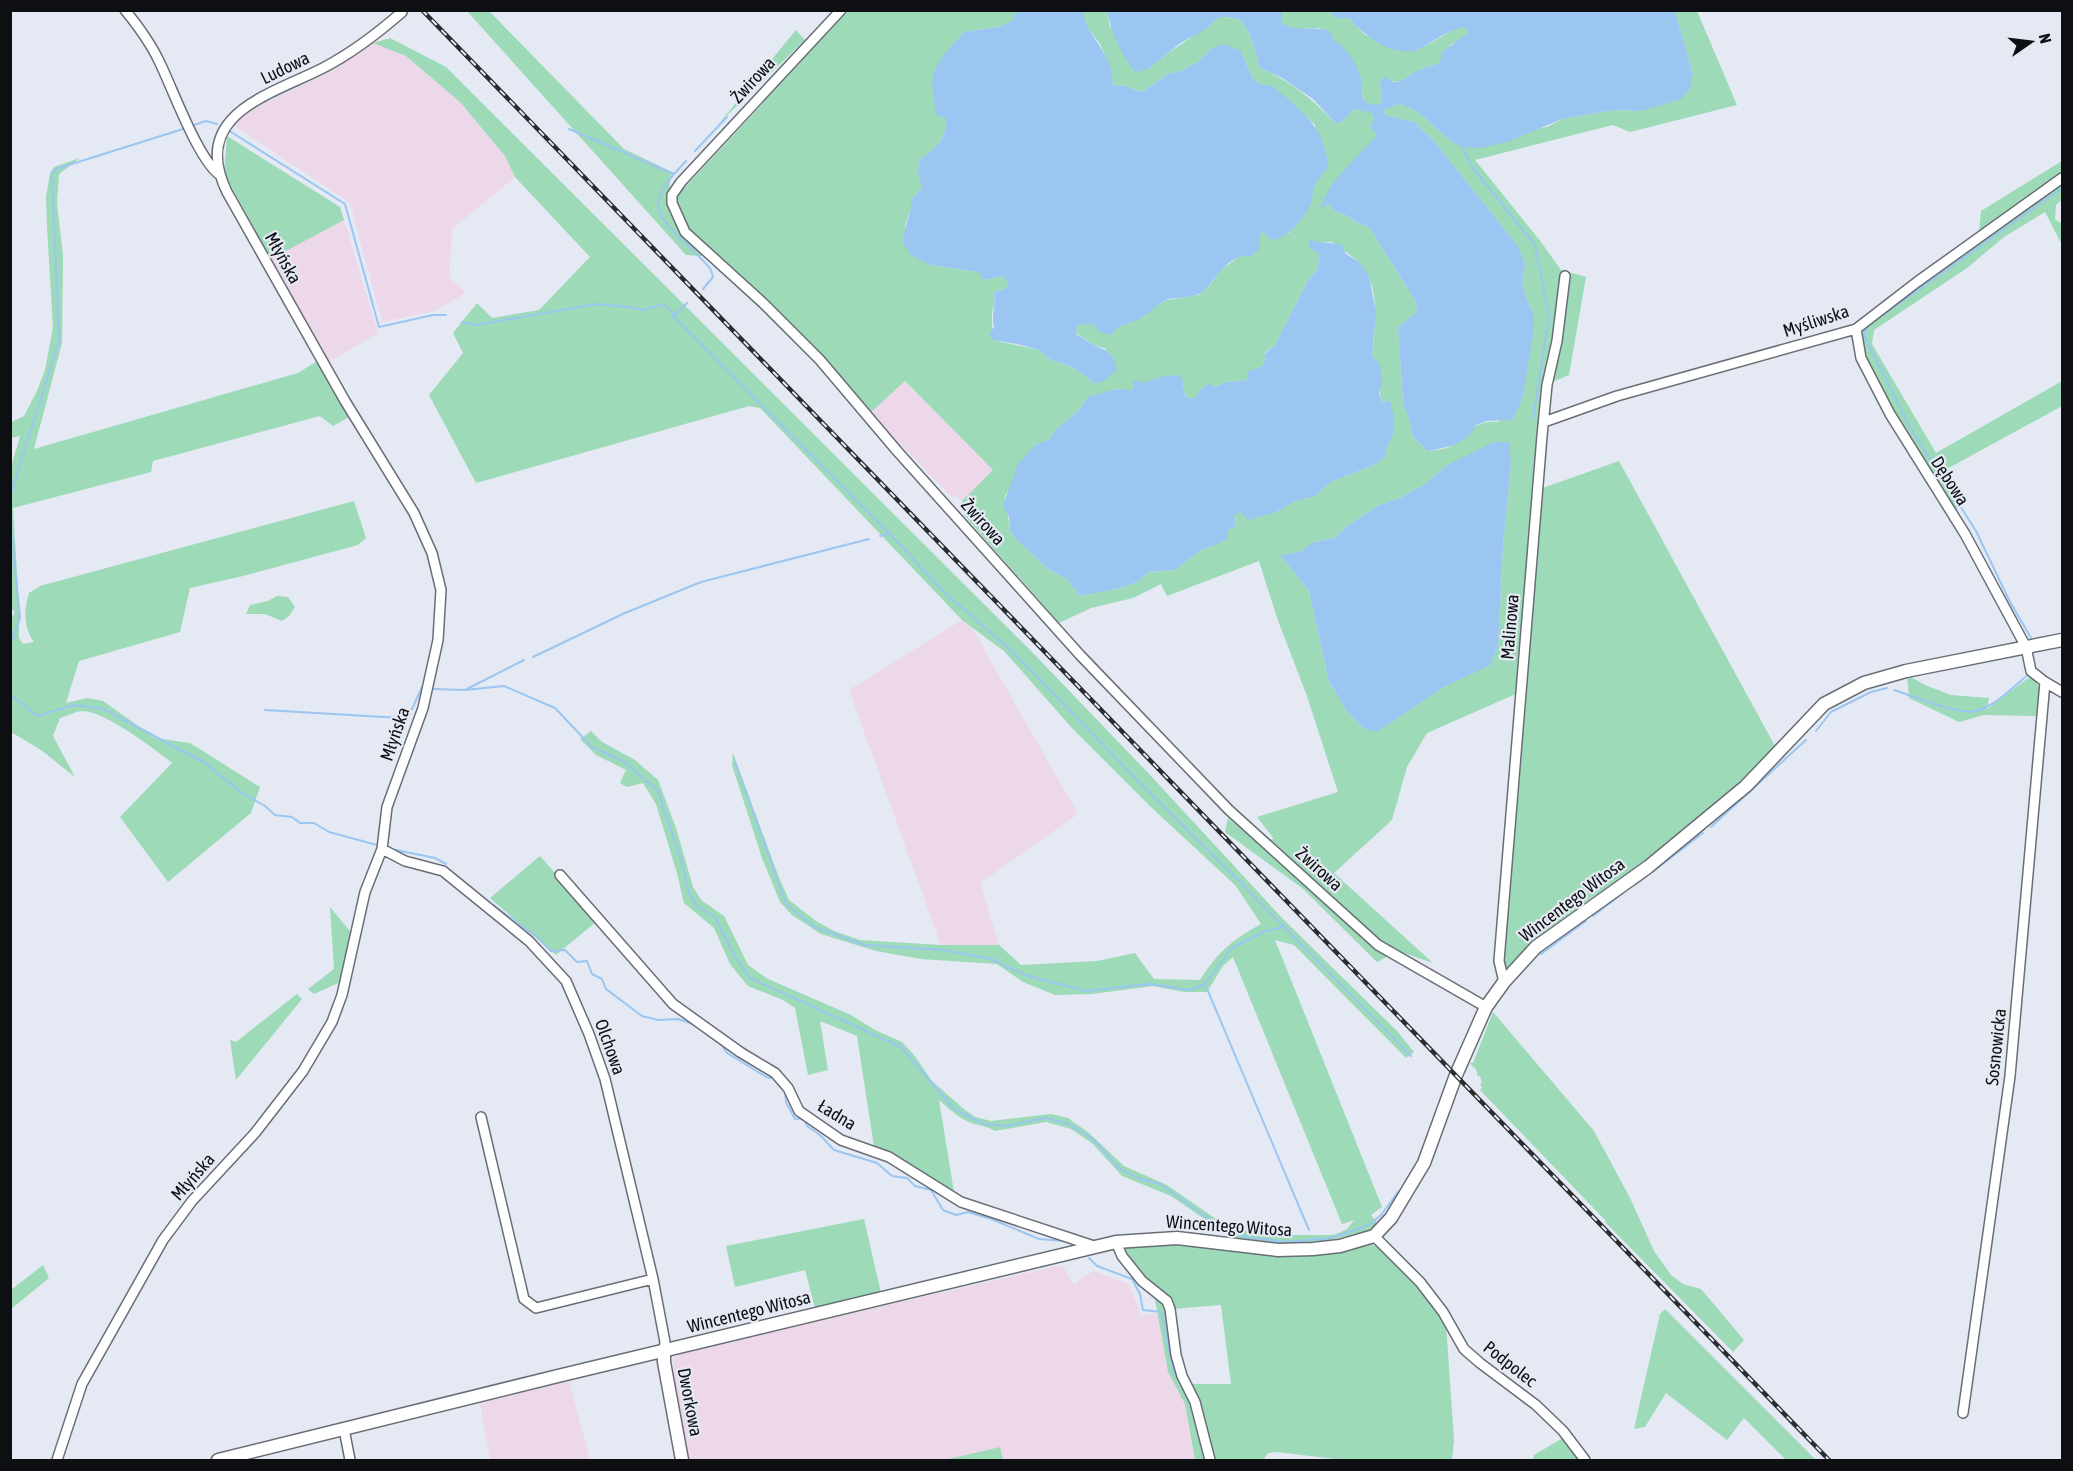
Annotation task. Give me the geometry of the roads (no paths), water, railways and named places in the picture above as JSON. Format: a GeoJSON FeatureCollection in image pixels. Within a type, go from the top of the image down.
{"type":"FeatureCollection","features":[{"type":"Feature","properties":{"kind":"street","name":"Młyńska"},"geometry":{"type":"LineString","coordinates":[[57,1461],[82,1384],[164,1240],[192,1201],[255,1132],[303,1071],[332,1022],[342,995],[364,892],[382,849],[387,807],[423,708],[438,640],[441,590],[432,553],[414,513],[345,401],[227,192],[220,175],[213,171],[192,134],[159,60],[125,10]]}},
{"type":"Feature","properties":{"kind":"street","name":"Żwirowa"},"geometry":{"type":"LineString","coordinates":[[841,10],[681,182],[672,195],[672,203],[686,232],[763,303],[820,360],[898,452],[1080,655],[1229,810],[1378,945],[1486,1007]]}},
{"type":"Feature","properties":{"kind":"street","name":"Ludowa"},"geometry":{"type":"LineString","coordinates":[[220,175],[217,153],[219,139],[231,118],[251,104],[339,59],[375,35],[402,12]]}},
{"type":"Feature","properties":{"kind":"street","name":"Myśliwska"},"geometry":{"type":"LineString","coordinates":[[1544,422],[1617,396],[1856,329],[1917,282],[2062,178]]}},
{"type":"Feature","properties":{"kind":"street","name":"Malinowa"},"geometry":{"type":"LineString","coordinates":[[1504,982],[1499,961],[1547,385],[1557,341],[1565,276]]}},
{"type":"Feature","properties":{"kind":"street","name":"Dębowa"},"geometry":{"type":"LineString","coordinates":[[1856,329],[1861,358],[1890,414],[1965,534],[2026,647],[2031,670],[2045,682]]}},
{"type":"Feature","properties":{"kind":"street","name":"Wincentego Witosa"},"geometry":{"type":"LineString","coordinates":[[218,1461],[1116,1242],[1177,1238],[1268,1249],[1313,1250],[1340,1246],[1374,1236],[1390,1218],[1424,1163],[1456,1075],[1486,1007],[1504,982],[1536,947],[1647,867],[1746,786],[1824,704],[1864,683],[1885,677],[2062,640]]}},
{"type":"Feature","properties":{"kind":"street"},"geometry":{"type":"LineString","coordinates":[[2045,682],[2062,692]]}},
{"type":"Feature","properties":{"kind":"street","name":"Sosnowicka"},"geometry":{"type":"LineString","coordinates":[[1963,1413],[2010,1076],[2045,682]]}},
{"type":"Feature","properties":{"kind":"street","name":"Olchowa"},"geometry":{"type":"LineString","coordinates":[[382,849],[405,861],[443,871],[529,941],[566,981],[605,1079],[653,1279],[665,1342],[664,1351]]}},
{"type":"Feature","properties":{"kind":"street","name":"Ładna"},"geometry":{"type":"LineString","coordinates":[[560,875],[673,1004],[740,1052],[775,1073],[788,1088],[800,1111],[841,1140],[890,1157],[961,1202],[1021,1220],[1096,1247]]}},
{"type":"Feature","properties":{"kind":"street"},"geometry":{"type":"LineString","coordinates":[[481,1117],[524,1299],[536,1308],[653,1279]]}},
{"type":"Feature","properties":{"kind":"street","name":"Podpolec"},"geometry":{"type":"LineString","coordinates":[[1374,1236],[1426,1290],[1443,1312],[1464,1349],[1536,1405],[1563,1431],[1585,1461]]}},
{"type":"Feature","properties":{"kind":"street"},"geometry":{"type":"LineString","coordinates":[[1116,1242],[1122,1256],[1142,1281],[1167,1301],[1176,1355],[1182,1376],[1195,1402],[1210,1461]]}},
{"type":"Feature","properties":{"kind":"street","name":"Dworkowa"},"geometry":{"type":"LineString","coordinates":[[664,1351],[682,1461]]}},
{"type":"Feature","properties":{"kind":"street"},"geometry":{"type":"LineString","coordinates":[[344,1429],[350,1461]]}},
{"type":"Feature","properties":{"kind":"water"},"geometry":{"type":"Polygon","coordinates":[[[1022,11],[1084,11],[1086,23],[1110,66],[1113,85],[1125,86],[1142,92],[1168,74],[1183,70],[1199,61],[1211,49],[1224,44],[1241,51],[1252,77],[1261,85],[1271,85],[1301,111],[1316,130],[1326,153],[1328,167],[1315,184],[1312,201],[1305,214],[1291,231],[1272,240],[1263,232],[1260,235],[1259,249],[1251,256],[1242,256],[1228,263],[1201,293],[1169,299],[1138,320],[1118,328],[1111,335],[1099,332],[1093,324],[1077,325],[1076,334],[1107,352],[1114,360],[1117,370],[1102,382],[1094,383],[1073,367],[1051,360],[1039,350],[993,340],[989,334],[994,327],[994,292],[1005,289],[1009,284],[1003,276],[984,280],[978,272],[931,265],[912,256],[902,241],[911,200],[922,188],[918,174],[919,160],[939,143],[944,131],[945,117],[937,116],[932,87],[933,77],[940,61],[964,32],[998,27],[1012,21],[1015,14],[1022,11]]]}},
{"type":"Feature","properties":{"kind":"water"},"geometry":{"type":"Polygon","coordinates":[[[1107,11],[1282,11],[1282,23],[1288,26],[1330,31],[1334,41],[1344,48],[1356,66],[1361,78],[1363,99],[1369,103],[1380,104],[1382,98],[1380,80],[1386,77],[1393,82],[1399,82],[1418,70],[1440,63],[1442,52],[1468,33],[1466,27],[1448,33],[1418,50],[1394,50],[1377,42],[1348,18],[1336,18],[1329,11],[1675,11],[1693,74],[1690,89],[1681,99],[1641,111],[1614,110],[1562,119],[1507,142],[1480,148],[1462,147],[1452,142],[1418,112],[1400,104],[1384,109],[1385,115],[1414,122],[1433,140],[1518,246],[1525,264],[1522,283],[1534,313],[1533,336],[1522,400],[1512,420],[1487,421],[1476,425],[1462,441],[1427,451],[1413,437],[1403,404],[1398,327],[1417,312],[1416,302],[1369,227],[1335,212],[1329,204],[1320,209],[1337,178],[1377,135],[1370,127],[1374,119],[1372,113],[1354,109],[1343,121],[1336,124],[1313,99],[1282,78],[1260,68],[1245,26],[1235,18],[1220,17],[1203,31],[1182,42],[1148,69],[1135,72],[1117,43],[1107,11]]]}},
{"type":"Feature","properties":{"kind":"water"},"geometry":{"type":"Polygon","coordinates":[[[1310,239],[1342,245],[1346,254],[1359,262],[1369,276],[1376,313],[1372,355],[1380,365],[1382,381],[1379,393],[1382,402],[1390,401],[1394,419],[1394,429],[1386,456],[1376,464],[1331,482],[1315,496],[1296,501],[1276,512],[1248,520],[1241,512],[1234,516],[1236,526],[1228,530],[1227,539],[1202,549],[1175,570],[1149,572],[1137,582],[1121,588],[1080,596],[1067,579],[1048,569],[1016,539],[1010,530],[1009,517],[1003,505],[1018,464],[1035,445],[1050,439],[1055,430],[1078,411],[1090,396],[1117,389],[1132,389],[1134,388],[1133,382],[1138,380],[1144,383],[1163,376],[1179,375],[1183,382],[1185,396],[1194,399],[1201,389],[1209,384],[1215,387],[1227,382],[1247,380],[1248,372],[1262,366],[1266,359],[1264,354],[1275,345],[1308,280],[1318,268],[1319,253],[1308,247],[1310,239]]]}},
{"type":"Feature","properties":{"kind":"water"},"geometry":{"type":"Polygon","coordinates":[[[1494,442],[1509,442],[1511,464],[1503,545],[1498,647],[1490,665],[1442,688],[1377,732],[1363,728],[1349,714],[1329,682],[1309,591],[1280,555],[1300,552],[1311,543],[1334,538],[1377,506],[1400,498],[1425,484],[1449,464],[1494,442]]]}},
{"type":"Feature","properties":{"kind":"waterway"},"geometry":{"type":"LineString","coordinates":[[695,151],[727,117]]}},
{"type":"Feature","properties":{"kind":"waterway"},"geometry":{"type":"LineString","coordinates":[[194,125],[206,121],[217,124]]}},
{"type":"Feature","properties":{"kind":"waterway"},"geometry":{"type":"LineString","coordinates":[[10,496],[59,341],[52,174],[56,169],[183,129]]}},
{"type":"Feature","properties":{"kind":"waterway"},"geometry":{"type":"LineString","coordinates":[[569,129],[674,174],[660,196],[659,212],[671,229],[711,270],[713,277],[703,289]]}},
{"type":"Feature","properties":{"kind":"waterway"},"geometry":{"type":"LineString","coordinates":[[228,130],[345,204],[379,327],[433,315],[446,315]]}},
{"type":"Feature","properties":{"kind":"waterway"},"geometry":{"type":"LineString","coordinates":[[1462,147],[1473,168],[1535,245],[1549,316],[1533,419]]}},
{"type":"Feature","properties":{"kind":"waterway"},"geometry":{"type":"LineString","coordinates":[[674,174],[686,161]]}},
{"type":"Feature","properties":{"kind":"waterway"},"geometry":{"type":"LineString","coordinates":[[1873,322],[2062,188]]}},
{"type":"Feature","properties":{"kind":"waterway"},"geometry":{"type":"LineString","coordinates":[[462,322],[476,325],[596,304],[643,310],[663,304],[675,315],[687,303]]}},
{"type":"Feature","properties":{"kind":"waterway"},"geometry":{"type":"LineString","coordinates":[[672,315],[889,533],[943,591],[1012,651],[1411,1056]]}},
{"type":"Feature","properties":{"kind":"waterway"},"geometry":{"type":"LineString","coordinates":[[1868,325],[1864,336],[1911,429],[1976,531],[2009,600],[2031,638]]}},
{"type":"Feature","properties":{"kind":"waterway"},"geometry":{"type":"LineString","coordinates":[[10,517],[20,618],[10,645]]}},
{"type":"Feature","properties":{"kind":"waterway"},"geometry":{"type":"LineString","coordinates":[[880,536],[889,533]]}},
{"type":"Feature","properties":{"kind":"waterway"},"geometry":{"type":"LineString","coordinates":[[533,657],[625,613],[701,582],[869,539]]}},
{"type":"Feature","properties":{"kind":"waterway"},"geometry":{"type":"LineString","coordinates":[[433,689],[465,690],[524,660]]}},
{"type":"Feature","properties":{"kind":"waterway"},"geometry":{"type":"LineString","coordinates":[[1894,690],[1947,708],[1975,711],[1997,701],[2029,674]]}},
{"type":"Feature","properties":{"kind":"waterway"},"geometry":{"type":"LineString","coordinates":[[465,690],[504,686],[555,708],[592,747],[623,761],[658,791],[683,866],[689,894],[698,907],[715,917],[735,957],[750,978],[901,1047],[954,1109],[984,1124],[1005,1126],[1046,1118],[1069,1124],[1094,1140],[1119,1168],[1137,1178],[1160,1184],[1224,1230],[1250,1238],[1287,1242],[1331,1238],[1369,1225],[1381,1215],[1398,1192]]}},
{"type":"Feature","properties":{"kind":"waterway"},"geometry":{"type":"LineString","coordinates":[[265,710],[401,718],[412,709],[422,687]]}},
{"type":"Feature","properties":{"kind":"waterway"},"geometry":{"type":"LineString","coordinates":[[1816,731],[1831,712],[1871,692],[1887,688]]}},
{"type":"Feature","properties":{"kind":"waterway"},"geometry":{"type":"LineString","coordinates":[[10,694],[37,716],[74,705],[104,709],[205,763],[242,793],[265,806],[275,815],[292,817],[300,823],[314,823],[329,832],[377,845]]}},
{"type":"Feature","properties":{"kind":"waterway"},"geometry":{"type":"LineString","coordinates":[[1711,827],[1806,740]]}},
{"type":"Feature","properties":{"kind":"waterway"},"geometry":{"type":"LineString","coordinates":[[735,762],[786,904],[815,927],[864,945],[943,950],[991,959],[1025,975],[1086,991],[1150,984],[1190,990],[1205,984],[1232,948],[1263,932],[1283,927]]}},
{"type":"Feature","properties":{"kind":"waterway"},"geometry":{"type":"LineString","coordinates":[[1635,885],[1703,833]]}},
{"type":"Feature","properties":{"kind":"waterway"},"geometry":{"type":"LineString","coordinates":[[396,850],[435,858],[446,864]]}},
{"type":"Feature","properties":{"kind":"waterway"},"geometry":{"type":"LineString","coordinates":[[1593,916],[1623,893]]}},
{"type":"Feature","properties":{"kind":"waterway"},"geometry":{"type":"LineString","coordinates":[[493,905],[538,938],[551,951],[565,950],[577,962],[587,961],[592,974],[602,979],[606,989],[642,1016],[658,1020],[678,1019],[693,1024]]}},
{"type":"Feature","properties":{"kind":"waterway"},"geometry":{"type":"LineString","coordinates":[[1541,954],[1586,921]]}},
{"type":"Feature","properties":{"kind":"waterway"},"geometry":{"type":"LineString","coordinates":[[1205,984],[1309,1230]]}},
{"type":"Feature","properties":{"kind":"waterway"},"geometry":{"type":"LineString","coordinates":[[720,1043],[727,1053],[768,1078],[774,1078]]}},
{"type":"Feature","properties":{"kind":"waterway"},"geometry":{"type":"LineString","coordinates":[[785,1090],[786,1102],[795,1119],[804,1118],[807,1126],[820,1135],[834,1150],[877,1163],[892,1176],[907,1178],[915,1186],[931,1190],[943,1210],[956,1215],[968,1212],[1039,1239],[1064,1241]]}},
{"type":"Feature","properties":{"kind":"waterway"},"geometry":{"type":"LineString","coordinates":[[1089,1258],[1097,1266],[1132,1279],[1140,1294],[1143,1310],[1161,1312],[1173,1370],[1183,1388]]}},
{"type":"Feature","properties":{"kind":"waterway"},"geometry":{"type":"LineString","coordinates":[[1190,1401],[1195,1422]]}},
{"type":"Feature","properties":{"kind":"waterway"},"geometry":{"type":"LineString","coordinates":[[1198,1433],[1205,1460]]}},
{"type":"Feature","properties":{"kind":"railway"},"geometry":{"type":"LineString","coordinates":[[422,10],[1829,1460]]}}]}
